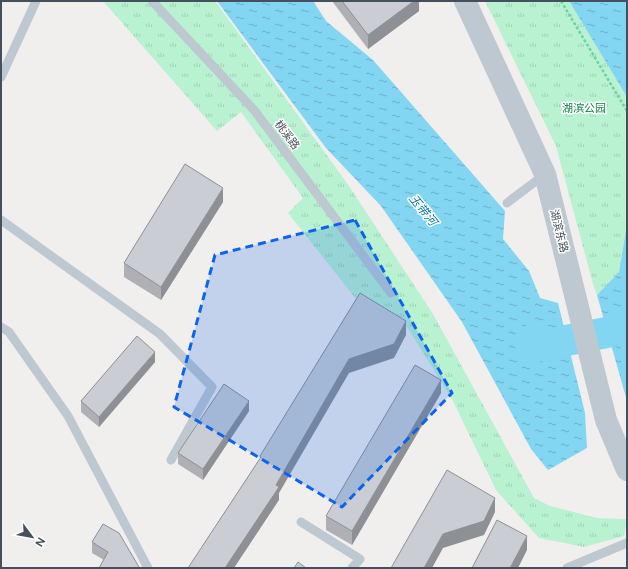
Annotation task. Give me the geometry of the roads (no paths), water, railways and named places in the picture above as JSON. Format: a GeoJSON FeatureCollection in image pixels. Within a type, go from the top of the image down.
{"type":"FeatureCollection","features":[{"type":"Feature","properties":{"kind":"street","name":"湖滨东路"},"geometry":{"type":"LineString","coordinates":[[465,1],[545,174],[606,420],[627,470]]}},
{"type":"Feature","properties":{"kind":"lane"},"geometry":{"type":"LineString","coordinates":[[1,77],[36,1]]}},
{"type":"Feature","properties":{"kind":"lane","name":"桃溪路"},"geometry":{"type":"LineString","coordinates":[[152,1],[254,110],[391,293]]}},
{"type":"Feature","properties":{"kind":"lane"},"geometry":{"type":"LineString","coordinates":[[507,203],[545,174]]}},
{"type":"Feature","properties":{"kind":"lane"},"geometry":{"type":"LineString","coordinates":[[1,220],[160,334],[212,387],[171,460]]}},
{"type":"Feature","properties":{"kind":"lane"},"geometry":{"type":"LineString","coordinates":[[1,327],[9,332],[68,416],[148,568]]}},
{"type":"Feature","properties":{"kind":"lane"},"geometry":{"type":"LineString","coordinates":[[301,522],[360,558],[352,568]]}},
{"type":"Feature","properties":{"kind":"lane"},"geometry":{"type":"LineString","coordinates":[[567,568],[627,543]]}},
{"type":"Feature","properties":{"kind":"water"},"geometry":{"type":"Polygon","coordinates":[[[217,1],[313,1],[326,21],[373,60],[505,211],[503,239],[529,271],[540,298],[558,303],[585,413],[587,448],[548,470],[531,449],[462,322],[381,206],[326,148],[217,1]]]}},
{"type":"Feature","properties":{"kind":"water"},"geometry":{"type":"Polygon","coordinates":[[[569,1],[627,1],[627,97],[569,1]]]}},
{"type":"Feature","properties":{"kind":"water"},"geometry":{"type":"Polygon","coordinates":[[[627,224],[627,401],[597,295],[619,272],[627,224]]]}},
{"type":"Feature","properties":{"kind":"waterway","name":"玉带河"},"geometry":{"type":"LineString","coordinates":[[529,341],[534,347],[624,329]]}},
{"type":"Feature","properties":{"kind":"park label","name":"湖滨公园"},"geometry":{"type":"Point","coordinates":[584,108]}}]}
